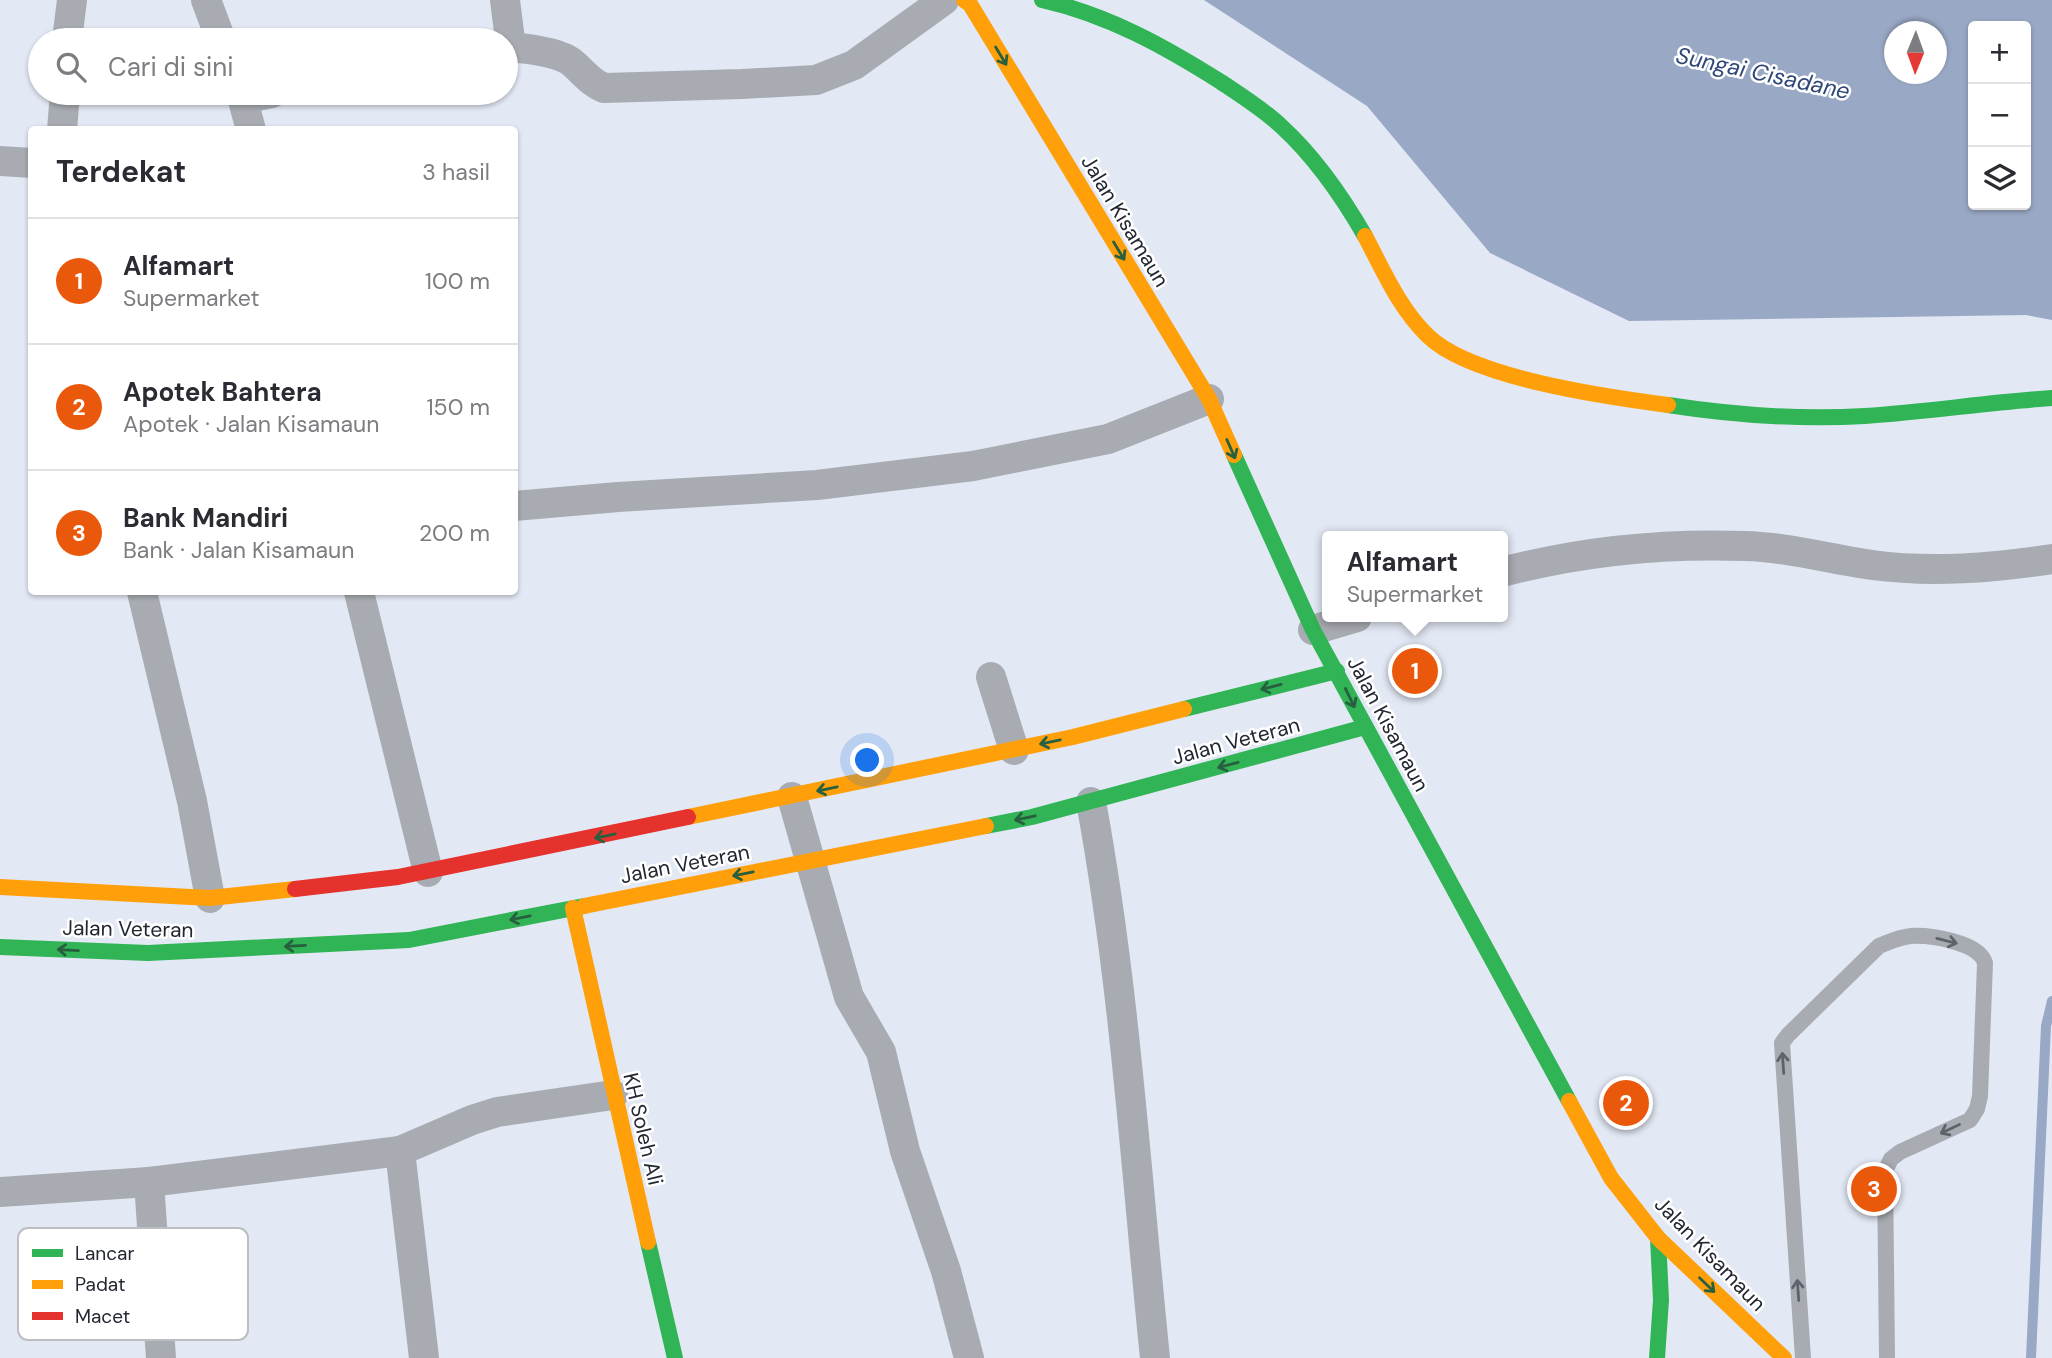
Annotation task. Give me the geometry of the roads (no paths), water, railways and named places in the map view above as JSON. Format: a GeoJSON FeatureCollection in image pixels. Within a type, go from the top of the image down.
{"type":"FeatureCollection","features":[{"type":"Feature","properties":{"kind":"main road"},"geometry":{"type":"LineString","coordinates":[[959,1],[988,0]]}},
{"type":"Feature","properties":{"kind":"main road"},"geometry":{"type":"LineString","coordinates":[[1042,0],[1084,10],[1180,56],[1271,117],[1334,183],[1368,239],[1401,303],[1421,328],[1443,348],[1486,367],[1527,379],[1634,401],[1791,417],[1864,416],[2052,398]]}},
{"type":"Feature","properties":{"kind":"main road","name":"Jalan Kisamaun"},"geometry":{"type":"LineString","coordinates":[[959,1],[1209,400],[1313,630],[1611,1178],[1658,1238],[1784,1358]]}},
{"type":"Feature","properties":{"kind":"main road","name":"Jalan Veteran"},"geometry":{"type":"LineString","coordinates":[[0,887],[210,898],[398,877],[1014,750],[1337,671]]}},
{"type":"Feature","properties":{"kind":"main road","name":"Jalan Veteran"},"geometry":{"type":"LineString","coordinates":[[0,947],[148,953],[408,940],[1032,817],[1365,727]]}},
{"type":"Feature","properties":{"kind":"main road","name":"KH Soleh Ali"},"geometry":{"type":"LineString","coordinates":[[573,908],[613,1095],[675,1358]]}},
{"type":"Feature","properties":{"kind":"main road"},"geometry":{"type":"LineString","coordinates":[[1657,1358],[1661,1300],[1658,1238]]}},
{"type":"Feature","properties":{"kind":"street"},"geometry":{"type":"LineString","coordinates":[[68,28],[72,0]]}},
{"type":"Feature","properties":{"kind":"street"},"geometry":{"type":"LineString","coordinates":[[206,0],[216,28]]}},
{"type":"Feature","properties":{"kind":"street"},"geometry":{"type":"LineString","coordinates":[[505,0],[507,28]]}},
{"type":"Feature","properties":{"kind":"street"},"geometry":{"type":"LineString","coordinates":[[518,49],[560,55],[593,84],[604,88],[742,85],[816,80],[854,65],[959,1]]}},
{"type":"Feature","properties":{"kind":"street"},"geometry":{"type":"LineString","coordinates":[[62,126],[64,105]]}},
{"type":"Feature","properties":{"kind":"street"},"geometry":{"type":"LineString","coordinates":[[244,105],[250,126]]}},
{"type":"Feature","properties":{"kind":"street"},"geometry":{"type":"LineString","coordinates":[[0,161],[28,163]]}},
{"type":"Feature","properties":{"kind":"street"},"geometry":{"type":"LineString","coordinates":[[518,506],[817,485],[973,466],[1108,439],[1209,400]]}},
{"type":"Feature","properties":{"kind":"street"},"geometry":{"type":"LineString","coordinates":[[1508,571],[1606,551],[1681,546],[1748,546],[1874,565],[1927,569],[1987,569],[2052,559]]}},
{"type":"Feature","properties":{"kind":"street"},"geometry":{"type":"LineString","coordinates":[[143,595],[192,801],[210,898]]}},
{"type":"Feature","properties":{"kind":"street"},"geometry":{"type":"LineString","coordinates":[[360,595],[428,872]]}},
{"type":"Feature","properties":{"kind":"street"},"geometry":{"type":"LineString","coordinates":[[1313,630],[1340,622]]}},
{"type":"Feature","properties":{"kind":"street"},"geometry":{"type":"LineString","coordinates":[[991,677],[1014,750]]}},
{"type":"Feature","properties":{"kind":"street"},"geometry":{"type":"LineString","coordinates":[[792,797],[849,997],[881,1052],[905,1151],[946,1271],[969,1358]]}},
{"type":"Feature","properties":{"kind":"street"},"geometry":{"type":"LineString","coordinates":[[1091,802],[1106,884],[1121,999],[1154,1358]]}},
{"type":"Feature","properties":{"kind":"street"},"geometry":{"type":"LineString","coordinates":[[0,1192],[149,1182],[400,1151],[497,1112],[613,1095]]}},
{"type":"Feature","properties":{"kind":"street"},"geometry":{"type":"LineString","coordinates":[[400,1151],[424,1358]]}},
{"type":"Feature","properties":{"kind":"street"},"geometry":{"type":"LineString","coordinates":[[149,1182],[152,1228]]}},
{"type":"Feature","properties":{"kind":"street"},"geometry":{"type":"LineString","coordinates":[[160,1340],[161,1358]]}},
{"type":"Feature","properties":{"kind":"lane"},"geometry":{"type":"LineString","coordinates":[[1803,1358],[1783,1043],[1879,946],[1895,939],[1929,936],[1980,952],[1985,963],[1980,1096],[1970,1119],[1900,1152],[1891,1159],[1885,1171],[1887,1358]]}},
{"type":"Feature","properties":{"kind":"water","name":"Sungai Cisadane"},"geometry":{"type":"Polygon","coordinates":[[[1204,0],[2052,0],[2052,320],[2026,315],[1629,321],[1490,253],[1367,106],[1204,0]]]}},
{"type":"Feature","properties":{"kind":"waterway"},"geometry":{"type":"LineString","coordinates":[[2031,1358],[2046,1026],[2052,1001]]}},
{"type":"Feature","properties":{"kind":"place","name":"Alfamart"},"geometry":{"type":"Point","coordinates":[1415,671]}},
{"type":"Feature","properties":{"kind":"place","name":"Apotek Bahtera"},"geometry":{"type":"Point","coordinates":[1626,1103]}},
{"type":"Feature","properties":{"kind":"place","name":"Bank Mandiri"},"geometry":{"type":"Point","coordinates":[1874,1189]}}]}
